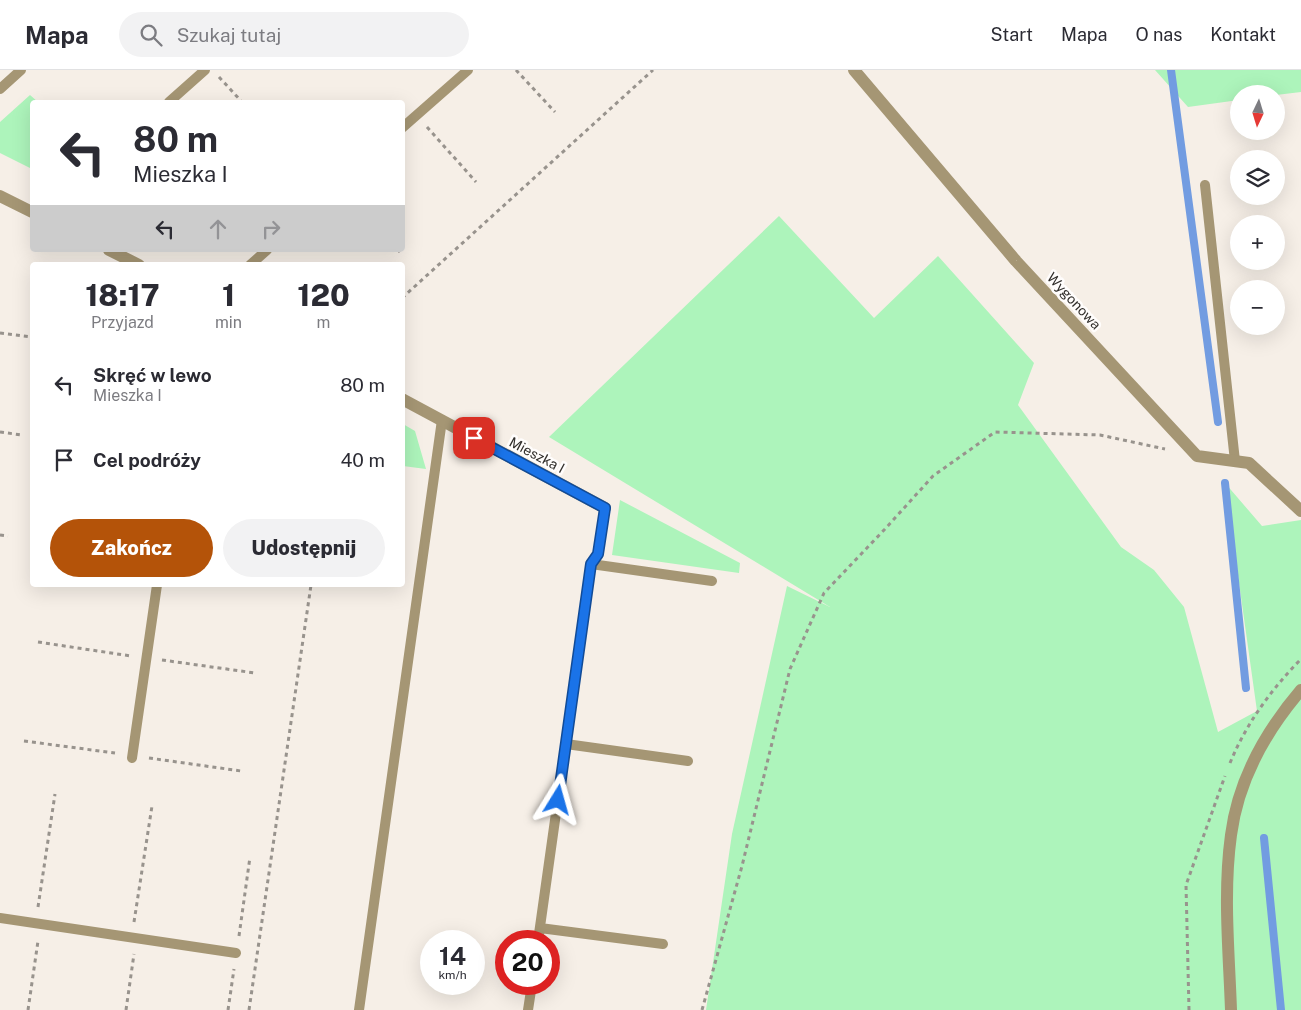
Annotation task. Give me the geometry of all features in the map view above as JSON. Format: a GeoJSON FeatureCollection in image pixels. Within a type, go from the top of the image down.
{"type":"FeatureCollection","features":[{"type":"Feature","properties":{"kind":"street","name":"Wygonowa"},"geometry":{"type":"LineString","coordinates":[[854,70],[1016,261],[1198,456]]}},
{"type":"Feature","properties":{"kind":"street"},"geometry":{"type":"LineString","coordinates":[[0,196],[30,211]]}},
{"type":"Feature","properties":{"kind":"street"},"geometry":{"type":"LineString","coordinates":[[113,252],[133,262]]}},
{"type":"Feature","properties":{"kind":"street","name":"Mieszka I"},"geometry":{"type":"LineString","coordinates":[[405,402],[605,508]]}},
{"type":"Feature","properties":{"kind":"street"},"geometry":{"type":"LineString","coordinates":[[1198,456],[1249,463],[1301,511]]}},
{"type":"Feature","properties":{"kind":"street"},"geometry":{"type":"LineString","coordinates":[[1231,1010],[1227,877],[1233,825],[1242,792],[1255,758],[1280,717],[1301,690]]}},
{"type":"Feature","properties":{"kind":"lane"},"geometry":{"type":"LineString","coordinates":[[0,89],[21,70]]}},
{"type":"Feature","properties":{"kind":"lane"},"geometry":{"type":"LineString","coordinates":[[171,100],[205,70]]}},
{"type":"Feature","properties":{"kind":"lane"},"geometry":{"type":"LineString","coordinates":[[405,125],[468,70]]}},
{"type":"Feature","properties":{"kind":"lane"},"geometry":{"type":"LineString","coordinates":[[1205,185],[1235,461]]}},
{"type":"Feature","properties":{"kind":"lane"},"geometry":{"type":"LineString","coordinates":[[253,262],[265,252]]}},
{"type":"Feature","properties":{"kind":"lane"},"geometry":{"type":"LineString","coordinates":[[359,1010],[442,420]]}},
{"type":"Feature","properties":{"kind":"lane"},"geometry":{"type":"LineString","coordinates":[[605,508],[598,554],[591,564],[540,928],[663,944]]}},
{"type":"Feature","properties":{"kind":"lane"},"geometry":{"type":"LineString","coordinates":[[591,564],[712,581]]}},
{"type":"Feature","properties":{"kind":"lane"},"geometry":{"type":"LineString","coordinates":[[132,758],[157,587]]}},
{"type":"Feature","properties":{"kind":"lane"},"geometry":{"type":"LineString","coordinates":[[566,744],[688,762]]}},
{"type":"Feature","properties":{"kind":"lane"},"geometry":{"type":"LineString","coordinates":[[0,918],[236,953]]}},
{"type":"Feature","properties":{"kind":"lane"},"geometry":{"type":"LineString","coordinates":[[528,1010],[530,995]]}},
{"type":"Feature","properties":{"kind":"path"},"geometry":{"type":"LineString","coordinates":[[516,70],[555,112]]}},
{"type":"Feature","properties":{"kind":"path"},"geometry":{"type":"LineString","coordinates":[[405,295],[653,70]]}},
{"type":"Feature","properties":{"kind":"path"},"geometry":{"type":"LineString","coordinates":[[218,76],[240,100]]}},
{"type":"Feature","properties":{"kind":"path"},"geometry":{"type":"LineString","coordinates":[[416,116],[476,182]]}},
{"type":"Feature","properties":{"kind":"path"},"geometry":{"type":"LineString","coordinates":[[0,332],[30,337]]}},
{"type":"Feature","properties":{"kind":"path"},"geometry":{"type":"LineString","coordinates":[[0,432],[22,435]]}},
{"type":"Feature","properties":{"kind":"path"},"geometry":{"type":"LineString","coordinates":[[702,1010],[742,866],[790,669],[824,593],[933,476],[995,432],[1100,435],[1198,456]]}},
{"type":"Feature","properties":{"kind":"path"},"geometry":{"type":"LineString","coordinates":[[0,535],[8,536]]}},
{"type":"Feature","properties":{"kind":"path"},"geometry":{"type":"LineString","coordinates":[[249,1010],[311,587]]}},
{"type":"Feature","properties":{"kind":"path"},"geometry":{"type":"LineString","coordinates":[[28,1010],[55,794]]}},
{"type":"Feature","properties":{"kind":"path"},"geometry":{"type":"LineString","coordinates":[[126,1010],[152,806]]}},
{"type":"Feature","properties":{"kind":"path"},"geometry":{"type":"LineString","coordinates":[[228,1010],[250,857]]}},
{"type":"Feature","properties":{"kind":"green space"},"geometry":{"type":"Polygon","coordinates":[[[1155,70],[1301,70],[1301,92],[1285,94],[1285,85],[1230,85],[1230,101],[1188,107],[1155,70]]]}},
{"type":"Feature","properties":{"kind":"green space"},"geometry":{"type":"Polygon","coordinates":[[[30,95],[36,100],[30,100],[30,168],[0,153],[0,122],[30,95]]]}},
{"type":"Feature","properties":{"kind":"green space"},"geometry":{"type":"Polygon","coordinates":[[[779,216],[874,318],[938,256],[1034,363],[1018,405],[1121,547],[1154,570],[1184,607],[1218,732],[1257,711],[1225,483],[1262,526],[1301,520],[1301,1010],[706,1010],[732,834],[787,586],[830,607],[549,437],[779,216]]]}},
{"type":"Feature","properties":{"kind":"green space"},"geometry":{"type":"Polygon","coordinates":[[[405,425],[415,431],[426,469],[405,466],[405,425]]]}},
{"type":"Feature","properties":{"kind":"green space"},"geometry":{"type":"Polygon","coordinates":[[[620,500],[740,563],[739,573],[612,555],[620,500]]]}},
{"type":"Feature","properties":{"kind":"waterway"},"geometry":{"type":"LineString","coordinates":[[1171,70],[1218,422]]}},
{"type":"Feature","properties":{"kind":"waterway"},"geometry":{"type":"LineString","coordinates":[[1225,483],[1246,688]]}},
{"type":"Feature","properties":{"kind":"waterway"},"geometry":{"type":"LineString","coordinates":[[1264,838],[1281,1010]]}},
{"type":"Feature","properties":{"kind":"route"},"geometry":{"type":"LineString","coordinates":[[474,438],[605,508],[598,554],[591,564],[558,800]]}}]}
